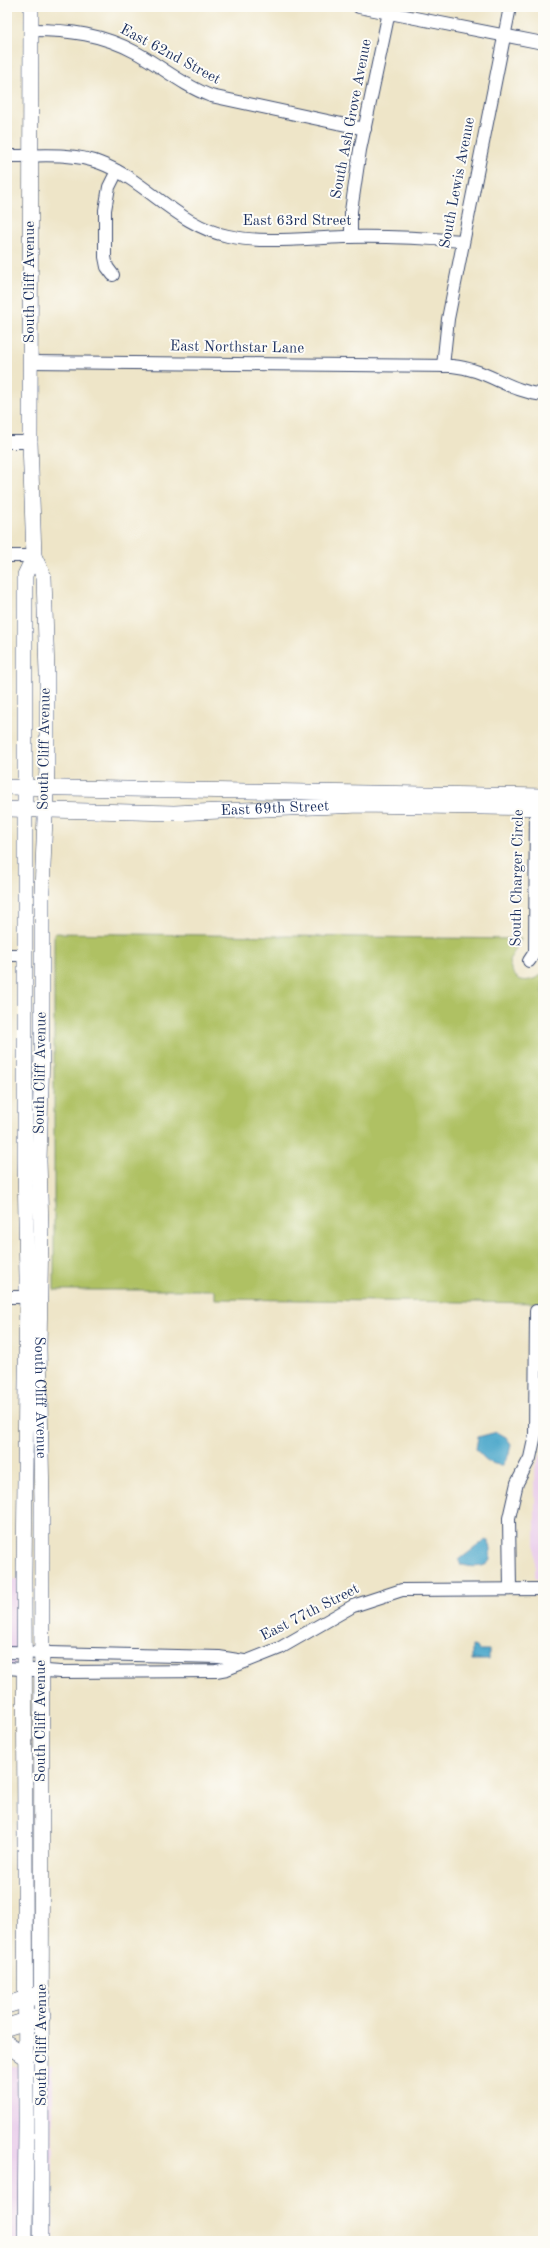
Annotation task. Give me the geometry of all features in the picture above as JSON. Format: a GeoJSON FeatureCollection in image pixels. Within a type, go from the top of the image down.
{"type":"FeatureCollection","features":[{"type":"Feature","properties":{"kind":"highway"},"geometry":{"type":"LineString","coordinates":[[7,2005],[34,1997]]}},
{"type":"Feature","properties":{"kind":"highway"},"geometry":{"type":"LineString","coordinates":[[7,2027],[42,2016]]}},
{"type":"Feature","properties":{"kind":"highway"},"geometry":{"type":"LineString","coordinates":[[7,2044],[26,2057]]}},
{"type":"Feature","properties":{"kind":"main road","name":"South Cliff Avenue"},"geometry":{"type":"LineString","coordinates":[[31,7],[30,442],[34,556],[44,577],[45,592],[47,753],[44,788],[39,1161],[41,1185],[34,1297],[25,1669],[34,1997],[42,2016],[41,2241]]}},
{"type":"Feature","properties":{"kind":"main road","name":"South Cliff Avenue"},"geometry":{"type":"LineString","coordinates":[[25,2241],[25,2021],[34,1997],[41,1670],[39,1362],[34,1297],[26,955],[25,575],[34,556]]}},
{"type":"Feature","properties":{"kind":"main road","name":"East 69th Street"},"geometry":{"type":"LineString","coordinates":[[7,787],[126,788],[539,802]]}},
{"type":"Feature","properties":{"kind":"main road","name":"East 69th Street"},"geometry":{"type":"LineString","coordinates":[[7,809],[216,812],[360,805],[539,802]]}},
{"type":"Feature","properties":{"kind":"street"},"geometry":{"type":"LineString","coordinates":[[359,7],[389,10],[504,36],[543,43]]}},
{"type":"Feature","properties":{"kind":"street","name":"South Lewis Avenue"},"geometry":{"type":"LineString","coordinates":[[443,366],[448,319],[510,7]]}},
{"type":"Feature","properties":{"kind":"street","name":"South Ash Grove Avenue"},"geometry":{"type":"LineString","coordinates":[[351,237],[351,211],[365,129],[389,10]]}},
{"type":"Feature","properties":{"kind":"street","name":"East 62nd Street"},"geometry":{"type":"LineString","coordinates":[[31,30],[69,31],[100,37],[127,48],[190,87],[211,96],[365,129]]}},
{"type":"Feature","properties":{"kind":"street","name":"East 63rd Street"},"geometry":{"type":"LineString","coordinates":[[7,156],[77,157],[100,163],[117,171],[163,204],[207,230],[228,236],[255,239],[413,237],[463,241]]}},
{"type":"Feature","properties":{"kind":"street"},"geometry":{"type":"LineString","coordinates":[[113,275],[107,267],[105,257],[105,210],[109,187],[117,171]]}},
{"type":"Feature","properties":{"kind":"street","name":"East Northstar Lane"},"geometry":{"type":"LineString","coordinates":[[30,362],[443,366],[476,370],[514,389],[543,395]]}},
{"type":"Feature","properties":{"kind":"street"},"geometry":{"type":"LineString","coordinates":[[7,442],[30,442]]}},
{"type":"Feature","properties":{"kind":"street"},"geometry":{"type":"LineString","coordinates":[[7,556],[34,556]]}},
{"type":"Feature","properties":{"kind":"street","name":"South Charger Circle"},"geometry":{"type":"LineString","coordinates":[[529,961],[535,952],[539,802]]}},
{"type":"Feature","properties":{"kind":"street"},"geometry":{"type":"LineString","coordinates":[[7,955],[26,955]]}},
{"type":"Feature","properties":{"kind":"street"},"geometry":{"type":"LineString","coordinates":[[7,1297],[34,1297]]}},
{"type":"Feature","properties":{"kind":"street"},"geometry":{"type":"LineString","coordinates":[[510,1589],[509,1518],[517,1483],[530,1458],[536,1435],[536,1311]]}},
{"type":"Feature","properties":{"kind":"street","name":"East 77th Street"},"geometry":{"type":"LineString","coordinates":[[7,1668],[60,1672],[205,1672],[226,1669],[280,1648],[354,1606],[402,1590],[543,1589]]}},
{"type":"Feature","properties":{"kind":"street","name":"East 77th Street"},"geometry":{"type":"LineString","coordinates":[[7,1652],[219,1657],[244,1661]]}},
{"type":"Feature","properties":{"kind":"shaded area"},"geometry":{"type":"Polygon","coordinates":[[[543,1451],[543,1579],[535,1579],[535,1468],[543,1451]]]}},
{"type":"Feature","properties":{"kind":"shaded area"},"geometry":{"type":"Polygon","coordinates":[[[7,1579],[19,1579],[15,1666],[7,1666],[7,1579]]]}},
{"type":"Feature","properties":{"kind":"shaded area"},"geometry":{"type":"Polygon","coordinates":[[[7,2067],[53,2067],[53,2241],[7,2241],[7,2067]]]}},
{"type":"Feature","properties":{"kind":"green space"},"geometry":{"type":"Polygon","coordinates":[[[54,933],[521,939],[509,961],[514,974],[517,978],[526,981],[537,978],[543,974],[543,1303],[215,1299],[215,1290],[54,1290],[54,933]]]}},
{"type":"Feature","properties":{"kind":"water"},"geometry":{"type":"Polygon","coordinates":[[[497,1432],[506,1437],[511,1444],[509,1454],[503,1465],[494,1464],[488,1461],[476,1449],[478,1437],[497,1432]]]}},
{"type":"Feature","properties":{"kind":"water"},"geometry":{"type":"Polygon","coordinates":[[[485,1540],[489,1541],[489,1562],[477,1567],[460,1564],[459,1560],[485,1540]]]}},
{"type":"Feature","properties":{"kind":"water"},"geometry":{"type":"Polygon","coordinates":[[[472,1646],[478,1647],[478,1650],[489,1650],[489,1660],[472,1660],[472,1646]]]}}]}
